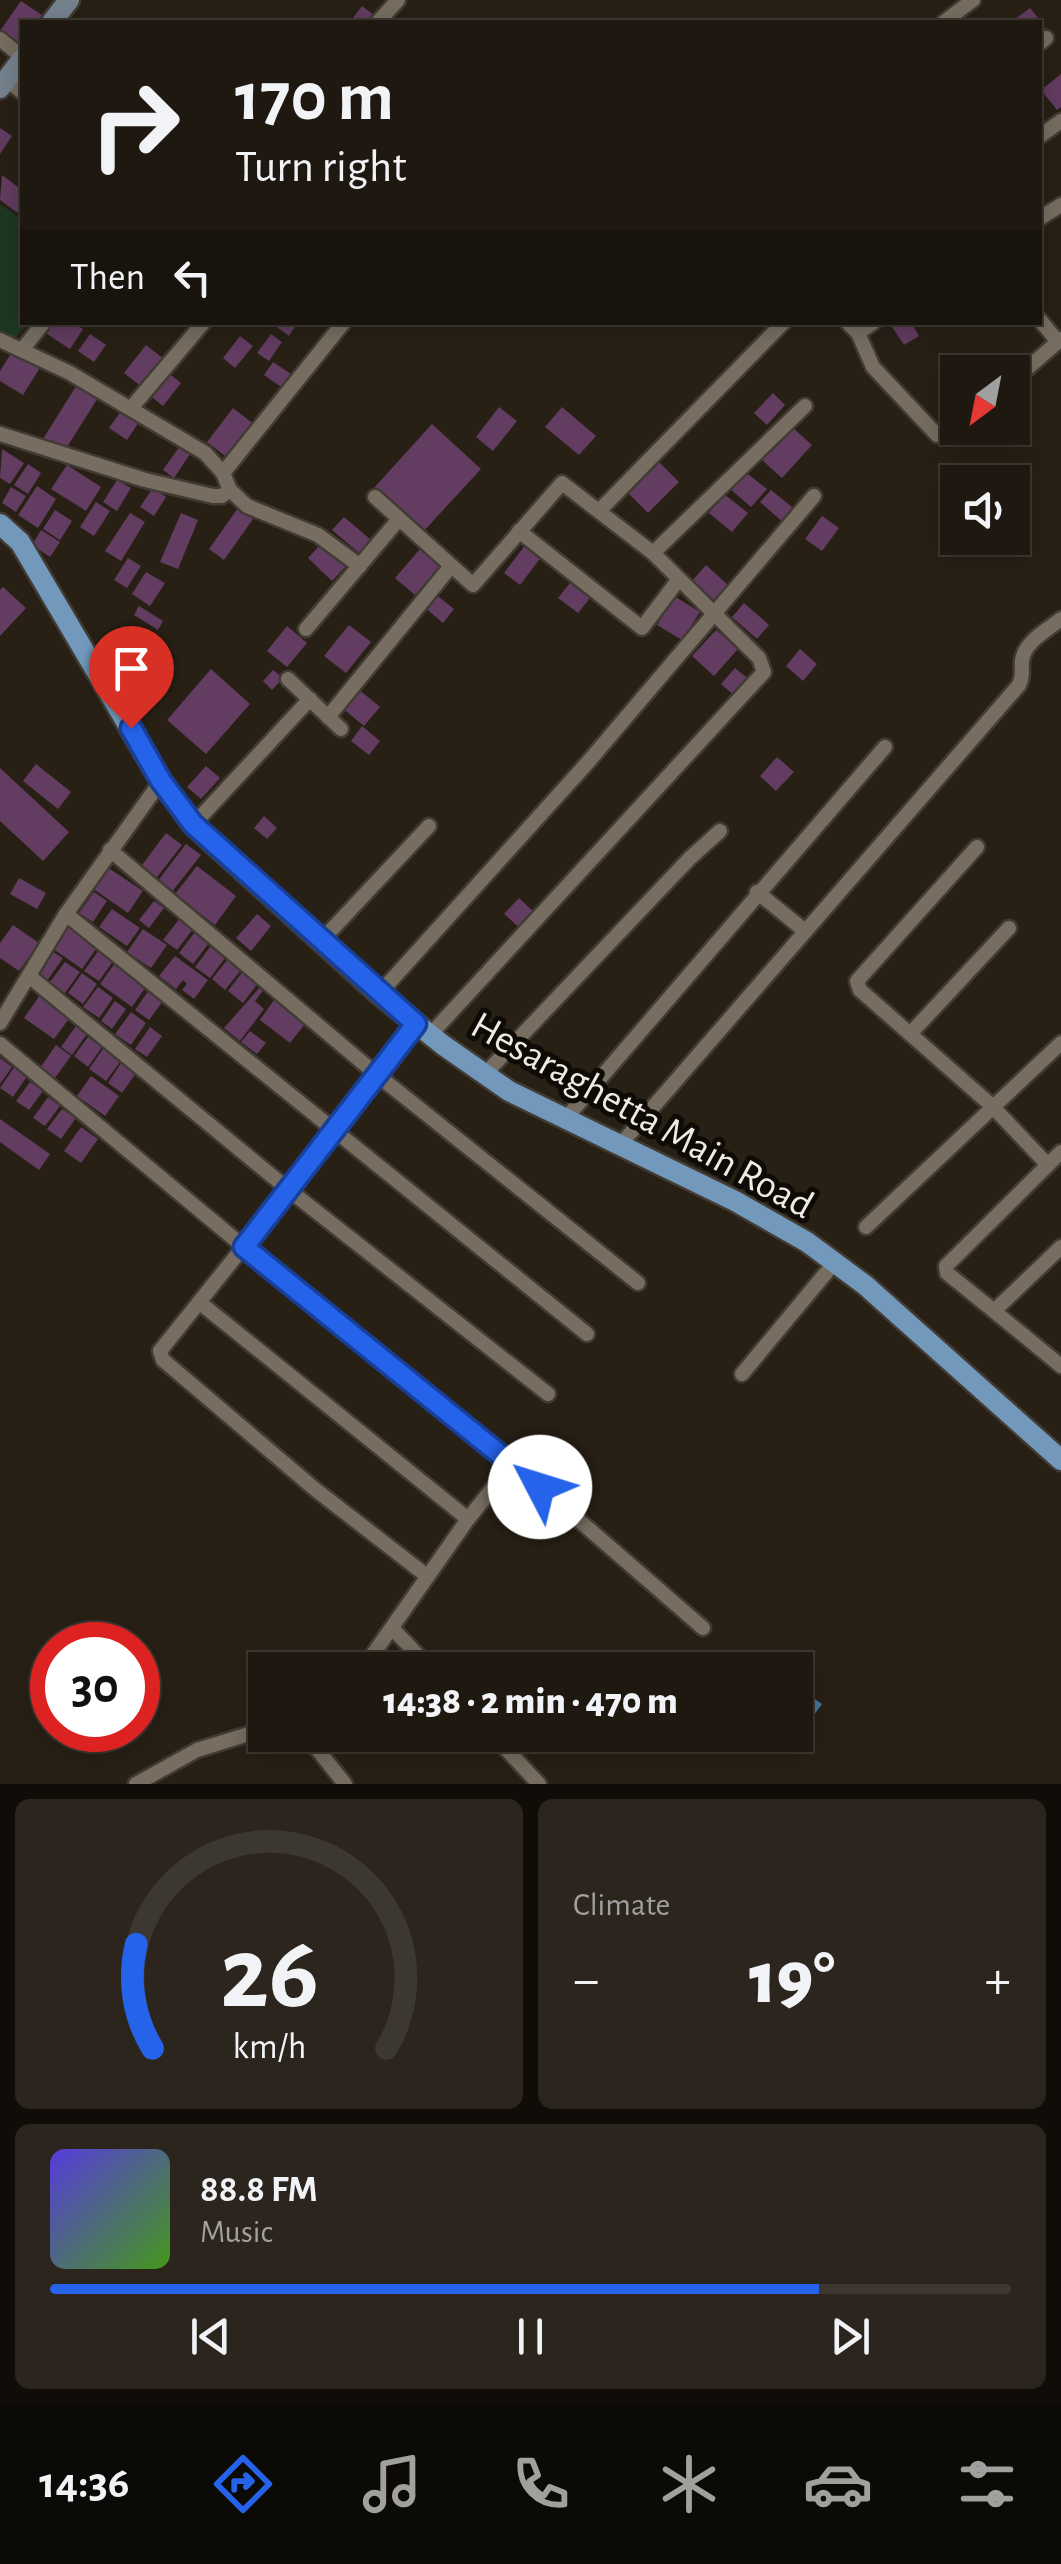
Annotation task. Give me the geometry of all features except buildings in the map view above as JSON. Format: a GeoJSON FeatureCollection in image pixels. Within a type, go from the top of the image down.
{"type":"FeatureCollection","features":[{"type":"Feature","properties":{"kind":"main road","name":"Hesaraghetta Main Road"},"geometry":{"type":"LineString","coordinates":[[0,524],[20,542],[161,781],[193,824],[379,994],[484,1075],[735,1201],[807,1242],[865,1285],[1061,1460]]}},
{"type":"Feature","properties":{"kind":"street"},"geometry":{"type":"LineString","coordinates":[[54,20],[69,0]]}},
{"type":"Feature","properties":{"kind":"street"},"geometry":{"type":"LineString","coordinates":[[380,20],[398,0]]}},
{"type":"Feature","properties":{"kind":"street"},"geometry":{"type":"LineString","coordinates":[[947,20],[973,0]]}},
{"type":"Feature","properties":{"kind":"street"},"geometry":{"type":"LineString","coordinates":[[0,39],[20,56]]}},
{"type":"Feature","properties":{"kind":"street"},"geometry":{"type":"LineString","coordinates":[[10,86],[20,63]]}},
{"type":"Feature","properties":{"kind":"street"},"geometry":{"type":"LineString","coordinates":[[1030,367],[1060,341],[1042,322]]}},
{"type":"Feature","properties":{"kind":"street"},"geometry":{"type":"LineString","coordinates":[[22,350],[42,325]]}},
{"type":"Feature","properties":{"kind":"street"},"geometry":{"type":"LineString","coordinates":[[132,407],[201,325]]}},
{"type":"Feature","properties":{"kind":"street"},"geometry":{"type":"LineString","coordinates":[[222,473],[342,325]]}},
{"type":"Feature","properties":{"kind":"street"},"geometry":{"type":"LineString","coordinates":[[600,510],[781,325]]}},
{"type":"Feature","properties":{"kind":"street"},"geometry":{"type":"LineString","coordinates":[[853,328],[872,367],[940,435]]}},
{"type":"Feature","properties":{"kind":"street"},"geometry":{"type":"LineString","coordinates":[[0,340],[132,407],[206,452],[230,490],[247,506],[318,535],[360,566]]}},
{"type":"Feature","properties":{"kind":"street"},"geometry":{"type":"LineString","coordinates":[[652,553],[806,406]]}},
{"type":"Feature","properties":{"kind":"street"},"geometry":{"type":"LineString","coordinates":[[0,434],[145,480],[214,496],[230,490]]}},
{"type":"Feature","properties":{"kind":"street"},"geometry":{"type":"LineString","coordinates":[[375,498],[473,585],[562,484],[652,553],[759,658],[764,672],[376,1074],[160,1351],[163,1360],[316,1490],[427,1576]]}},
{"type":"Feature","properties":{"kind":"street"},"geometry":{"type":"LineString","coordinates":[[379,994],[589,761],[814,496]]}},
{"type":"Feature","properties":{"kind":"street"},"geometry":{"type":"LineString","coordinates":[[306,629],[399,519]]}},
{"type":"Feature","properties":{"kind":"street"},"geometry":{"type":"LineString","coordinates":[[519,532],[642,628],[679,579]]}},
{"type":"Feature","properties":{"kind":"street"},"geometry":{"type":"LineString","coordinates":[[328,717],[451,566]]}},
{"type":"Feature","properties":{"kind":"street"},"geometry":{"type":"LineString","coordinates":[[621,1144],[1019,685],[1025,651],[1061,619]]}},
{"type":"Feature","properties":{"kind":"street"},"geometry":{"type":"LineString","coordinates":[[288,679],[341,728]]}},
{"type":"Feature","properties":{"kind":"street"},"geometry":{"type":"LineString","coordinates":[[193,824],[310,699]]}},
{"type":"Feature","properties":{"kind":"street"},"geometry":{"type":"LineString","coordinates":[[567,1118],[885,746]]}},
{"type":"Feature","properties":{"kind":"street"},"geometry":{"type":"LineString","coordinates":[[0,1023],[66,914],[161,781]]}},
{"type":"Feature","properties":{"kind":"street"},"geometry":{"type":"LineString","coordinates":[[321,941],[428,826]]}},
{"type":"Feature","properties":{"kind":"street"},"geometry":{"type":"LineString","coordinates":[[484,1075],[720,831]]}},
{"type":"Feature","properties":{"kind":"street"},"geometry":{"type":"LineString","coordinates":[[978,847],[857,981],[860,990],[991,1106],[1047,1164]]}},
{"type":"Feature","properties":{"kind":"street"},"geometry":{"type":"LineString","coordinates":[[110,850],[376,1074],[638,1282]]}},
{"type":"Feature","properties":{"kind":"street"},"geometry":{"type":"LineString","coordinates":[[757,892],[804,931]]}},
{"type":"Feature","properties":{"kind":"street"},"geometry":{"type":"LineString","coordinates":[[66,914],[586,1334]]}},
{"type":"Feature","properties":{"kind":"street"},"geometry":{"type":"LineString","coordinates":[[910,1034],[1009,928]]}},
{"type":"Feature","properties":{"kind":"street"},"geometry":{"type":"LineString","coordinates":[[29,976],[289,1190],[548,1394]]}},
{"type":"Feature","properties":{"kind":"street"},"geometry":{"type":"LineString","coordinates":[[866,1226],[1061,1043]]}},
{"type":"Feature","properties":{"kind":"street"},"geometry":{"type":"LineString","coordinates":[[0,1044],[513,1463],[703,1628]]}},
{"type":"Feature","properties":{"kind":"street"},"geometry":{"type":"LineString","coordinates":[[1061,1152],[946,1266],[946,1273],[1061,1366]]}},
{"type":"Feature","properties":{"kind":"street"},"geometry":{"type":"LineString","coordinates":[[994,1311],[1061,1248]]}},
{"type":"Feature","properties":{"kind":"street"},"geometry":{"type":"LineString","coordinates":[[742,1374],[835,1262]]}},
{"type":"Feature","properties":{"kind":"street"},"geometry":{"type":"LineString","coordinates":[[200,1302],[468,1519]]}},
{"type":"Feature","properties":{"kind":"street"},"geometry":{"type":"LineString","coordinates":[[375,1652],[468,1519],[513,1463]]}},
{"type":"Feature","properties":{"kind":"street"},"geometry":{"type":"LineString","coordinates":[[392,1628],[415,1652]]}},
{"type":"Feature","properties":{"kind":"street"},"geometry":{"type":"LineString","coordinates":[[136,1784],[197,1750],[248,1734]]}},
{"type":"Feature","properties":{"kind":"street"},"geometry":{"type":"LineString","coordinates":[[319,1752],[344,1784]]}},
{"type":"Feature","properties":{"kind":"street"},"geometry":{"type":"LineString","coordinates":[[508,1752],[539,1784]]}},
{"type":"Feature","properties":{"kind":"green space"},"geometry":{"type":"Polygon","coordinates":[[[0,204],[20,219],[20,325],[27,325],[15,338],[0,331],[0,204]]]}},
{"type":"Feature","properties":{"kind":"water"},"geometry":{"type":"Polygon","coordinates":[[[813,1698],[822,1704],[813,1716],[813,1698]]]}},
{"type":"Feature","properties":{"kind":"route"},"geometry":{"type":"LineString","coordinates":[[131,728],[161,781],[193,824],[416,1024],[244,1247],[540,1487]]}}]}
